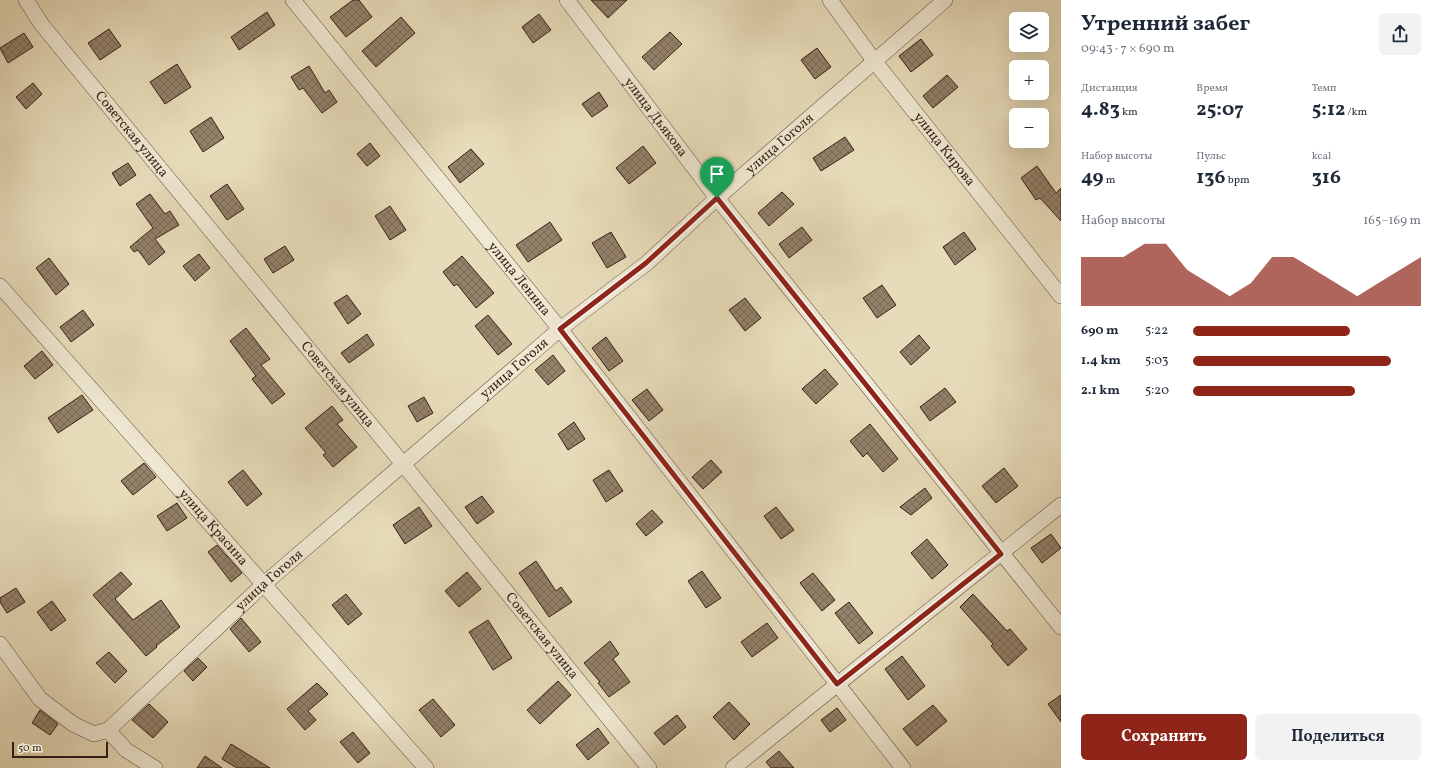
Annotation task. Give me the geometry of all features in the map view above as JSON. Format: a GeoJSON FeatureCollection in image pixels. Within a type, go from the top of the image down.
{"type":"FeatureCollection","features":[{"type":"Feature","properties":{"kind":"street","name":"Советская улица"},"geometry":{"type":"LineString","coordinates":[[26,0],[42,25],[404,464],[649,768]]}},
{"type":"Feature","properties":{"kind":"street","name":"улица Ленина"},"geometry":{"type":"LineString","coordinates":[[293,0],[560,329],[903,768]]}},
{"type":"Feature","properties":{"kind":"street","name":"улица Дьякова"},"geometry":{"type":"LineString","coordinates":[[567,0],[717,198],[1061,628]]}},
{"type":"Feature","properties":{"kind":"street","name":"улица Кирова"},"geometry":{"type":"LineString","coordinates":[[830,0],[875,62],[1061,296]]}},
{"type":"Feature","properties":{"kind":"street","name":"улица Гоголя"},"geometry":{"type":"LineString","coordinates":[[108,730],[264,584],[560,329],[646,263],[717,198],[945,0]]}},
{"type":"Feature","properties":{"kind":"street","name":"улица Красина"},"geometry":{"type":"LineString","coordinates":[[0,286],[426,768]]}},
{"type":"Feature","properties":{"kind":"street"},"geometry":{"type":"LineString","coordinates":[[733,768],[1001,554],[1061,504]]}},
{"type":"Feature","properties":{"kind":"street"},"geometry":{"type":"LineString","coordinates":[[0,644],[40,699],[73,724],[94,734],[108,730],[126,750],[155,768]]}},
{"type":"Feature","properties":{"kind":"building"},"geometry":{"type":"Polygon","coordinates":[[[353,0],[359,0],[372,17],[346,37],[330,17],[353,0]]]}},
{"type":"Feature","properties":{"kind":"building"},"geometry":{"type":"Polygon","coordinates":[[[591,0],[627,0],[608,18],[591,0]]]}},
{"type":"Feature","properties":{"kind":"building"},"geometry":{"type":"Polygon","coordinates":[[[267,12],[275,25],[239,50],[231,37],[267,12]]]}},
{"type":"Feature","properties":{"kind":"building"},"geometry":{"type":"Polygon","coordinates":[[[539,14],[551,30],[533,43],[522,27],[539,14]]]}},
{"type":"Feature","properties":{"kind":"building"},"geometry":{"type":"Polygon","coordinates":[[[401,17],[415,33],[376,67],[362,51],[401,17]]]}},
{"type":"Feature","properties":{"kind":"building"},"geometry":{"type":"Polygon","coordinates":[[[109,29],[121,46],[100,60],[88,43],[109,29]]]}},
{"type":"Feature","properties":{"kind":"building"},"geometry":{"type":"Polygon","coordinates":[[[670,32],[682,44],[654,70],[642,57],[670,32]]]}},
{"type":"Feature","properties":{"kind":"building"},"geometry":{"type":"Polygon","coordinates":[[[24,33],[33,47],[8,63],[0,48],[24,33]]]}},
{"type":"Feature","properties":{"kind":"building"},"geometry":{"type":"Polygon","coordinates":[[[921,39],[933,55],[911,72],[899,56],[921,39]]]}},
{"type":"Feature","properties":{"kind":"building"},"geometry":{"type":"Polygon","coordinates":[[[817,48],[831,67],[815,79],[801,60],[817,48]]]}},
{"type":"Feature","properties":{"kind":"building"},"geometry":{"type":"Polygon","coordinates":[[[177,64],[191,87],[165,104],[150,82],[177,64]]]}},
{"type":"Feature","properties":{"kind":"building"},"geometry":{"type":"Polygon","coordinates":[[[309,66],[325,93],[329,90],[337,102],[322,113],[303,88],[299,90],[291,77],[309,66]]]}},
{"type":"Feature","properties":{"kind":"building"},"geometry":{"type":"Polygon","coordinates":[[[947,75],[958,87],[933,108],[923,96],[947,75]]]}},
{"type":"Feature","properties":{"kind":"building"},"geometry":{"type":"Polygon","coordinates":[[[33,83],[42,94],[26,109],[16,97],[33,83]]]}},
{"type":"Feature","properties":{"kind":"building"},"geometry":{"type":"Polygon","coordinates":[[[599,92],[608,106],[592,117],[582,104],[599,92]]]}},
{"type":"Feature","properties":{"kind":"building"},"geometry":{"type":"Polygon","coordinates":[[[211,117],[224,138],[203,152],[190,131],[211,117]]]}},
{"type":"Feature","properties":{"kind":"building"},"geometry":{"type":"Polygon","coordinates":[[[845,137],[854,150],[821,171],[813,158],[845,137]]]}},
{"type":"Feature","properties":{"kind":"building"},"geometry":{"type":"Polygon","coordinates":[[[370,143],[380,156],[367,166],[357,154],[370,143]]]}},
{"type":"Feature","properties":{"kind":"building"},"geometry":{"type":"Polygon","coordinates":[[[643,146],[656,163],[629,184],[616,168],[643,146]]]}},
{"type":"Feature","properties":{"kind":"building"},"geometry":{"type":"Polygon","coordinates":[[[471,149],[484,164],[460,183],[448,167],[471,149]]]}},
{"type":"Feature","properties":{"kind":"building"},"geometry":{"type":"Polygon","coordinates":[[[128,163],[136,175],[120,186],[112,173],[128,163]]]}},
{"type":"Feature","properties":{"kind":"building"},"geometry":{"type":"Polygon","coordinates":[[[1037,166],[1056,193],[1061,188],[1061,221],[1040,198],[1036,200],[1021,178],[1037,166]]]}},
{"type":"Feature","properties":{"kind":"building"},"geometry":{"type":"Polygon","coordinates":[[[227,184],[244,209],[227,220],[210,196],[227,184]]]}},
{"type":"Feature","properties":{"kind":"building"},"geometry":{"type":"Polygon","coordinates":[[[782,192],[794,204],[769,226],[758,213],[782,192]]]}},
{"type":"Feature","properties":{"kind":"building"},"geometry":{"type":"Polygon","coordinates":[[[150,194],[165,214],[170,211],[179,225],[155,239],[165,252],[149,265],[138,250],[134,252],[130,247],[153,228],[136,204],[150,194]]]}},
{"type":"Feature","properties":{"kind":"building"},"geometry":{"type":"Polygon","coordinates":[[[390,206],[406,230],[390,240],[375,216],[390,206]]]}},
{"type":"Feature","properties":{"kind":"building"},"geometry":{"type":"Polygon","coordinates":[[[550,222],[562,240],[528,262],[516,245],[550,222]]]}},
{"type":"Feature","properties":{"kind":"building"},"geometry":{"type":"Polygon","coordinates":[[[802,227],[812,240],[789,258],[779,244],[802,227]]]}},
{"type":"Feature","properties":{"kind":"building"},"geometry":{"type":"Polygon","coordinates":[[[611,232],[626,257],[607,268],[592,243],[611,232]]]}},
{"type":"Feature","properties":{"kind":"building"},"geometry":{"type":"Polygon","coordinates":[[[964,232],[976,249],[955,265],[943,247],[964,232]]]}},
{"type":"Feature","properties":{"kind":"building"},"geometry":{"type":"Polygon","coordinates":[[[285,246],[294,260],[273,273],[264,259],[285,246]]]}},
{"type":"Feature","properties":{"kind":"building"},"geometry":{"type":"Polygon","coordinates":[[[199,254],[210,268],[195,281],[183,266],[199,254]]]}},
{"type":"Feature","properties":{"kind":"building"},"geometry":{"type":"Polygon","coordinates":[[[462,256],[494,293],[476,308],[457,284],[454,286],[443,272],[462,256]]]}},
{"type":"Feature","properties":{"kind":"building"},"geometry":{"type":"Polygon","coordinates":[[[49,258],[69,284],[56,295],[36,268],[49,258]]]}},
{"type":"Feature","properties":{"kind":"building"},"geometry":{"type":"Polygon","coordinates":[[[882,285],[896,305],[877,318],[863,298],[882,285]]]}},
{"type":"Feature","properties":{"kind":"building"},"geometry":{"type":"Polygon","coordinates":[[[347,295],[361,314],[348,324],[334,303],[347,295]]]}},
{"type":"Feature","properties":{"kind":"building"},"geometry":{"type":"Polygon","coordinates":[[[745,298],[761,318],[745,331],[729,310],[745,298]]]}},
{"type":"Feature","properties":{"kind":"building"},"geometry":{"type":"Polygon","coordinates":[[[83,310],[94,325],[71,342],[60,327],[83,310]]]}},
{"type":"Feature","properties":{"kind":"building"},"geometry":{"type":"Polygon","coordinates":[[[488,315],[512,344],[498,355],[475,326],[488,315]]]}},
{"type":"Feature","properties":{"kind":"building"},"geometry":{"type":"Polygon","coordinates":[[[246,328],[270,359],[261,365],[285,394],[272,404],[252,379],[256,376],[230,341],[246,328]]]}},
{"type":"Feature","properties":{"kind":"building"},"geometry":{"type":"Polygon","coordinates":[[[367,334],[374,345],[349,363],[341,353],[367,334]]]}},
{"type":"Feature","properties":{"kind":"building"},"geometry":{"type":"Polygon","coordinates":[[[919,335],[930,348],[911,365],[900,352],[919,335]]]}},
{"type":"Feature","properties":{"kind":"building"},"geometry":{"type":"Polygon","coordinates":[[[606,337],[623,361],[609,371],[592,348],[606,337]]]}},
{"type":"Feature","properties":{"kind":"building"},"geometry":{"type":"Polygon","coordinates":[[[42,351],[53,365],[35,379],[24,366],[42,351]]]}},
{"type":"Feature","properties":{"kind":"building"},"geometry":{"type":"Polygon","coordinates":[[[553,355],[565,371],[548,385],[535,370],[553,355]]]}},
{"type":"Feature","properties":{"kind":"building"},"geometry":{"type":"Polygon","coordinates":[[[825,369],[838,384],[816,404],[802,389],[825,369]]]}},
{"type":"Feature","properties":{"kind":"building"},"geometry":{"type":"Polygon","coordinates":[[[945,388],[956,402],[930,421],[920,407],[945,388]]]}},
{"type":"Feature","properties":{"kind":"building"},"geometry":{"type":"Polygon","coordinates":[[[647,389],[663,410],[649,421],[632,400],[647,389]]]}},
{"type":"Feature","properties":{"kind":"building"},"geometry":{"type":"Polygon","coordinates":[[[82,395],[93,410],[58,433],[48,418],[82,395]]]}},
{"type":"Feature","properties":{"kind":"building"},"geometry":{"type":"Polygon","coordinates":[[[424,397],[433,413],[417,422],[408,406],[424,397]]]}},
{"type":"Feature","properties":{"kind":"building"},"geometry":{"type":"Polygon","coordinates":[[[332,406],[343,420],[337,424],[357,447],[333,467],[323,455],[326,453],[305,428],[332,406]]]}},
{"type":"Feature","properties":{"kind":"building"},"geometry":{"type":"Polygon","coordinates":[[[574,422],[585,439],[568,450],[558,434],[574,422]]]}},
{"type":"Feature","properties":{"kind":"building"},"geometry":{"type":"Polygon","coordinates":[[[870,424],[898,459],[883,472],[867,453],[863,457],[850,441],[870,424]]]}},
{"type":"Feature","properties":{"kind":"building"},"geometry":{"type":"Polygon","coordinates":[[[711,460],[722,472],[703,489],[692,477],[711,460]]]}},
{"type":"Feature","properties":{"kind":"building"},"geometry":{"type":"Polygon","coordinates":[[[144,463],[156,477],[133,495],[121,481],[144,463]]]}},
{"type":"Feature","properties":{"kind":"building"},"geometry":{"type":"Polygon","coordinates":[[[1004,468],[1018,486],[996,503],[982,486],[1004,468]]]}},
{"type":"Feature","properties":{"kind":"building"},"geometry":{"type":"Polygon","coordinates":[[[243,470],[262,494],[247,506],[228,482],[243,470]]]}},
{"type":"Feature","properties":{"kind":"building"},"geometry":{"type":"Polygon","coordinates":[[[609,470],[623,491],[606,502],[593,480],[609,470]]]}},
{"type":"Feature","properties":{"kind":"building"},"geometry":{"type":"Polygon","coordinates":[[[925,488],[932,498],[911,515],[900,507],[925,488]]]}},
{"type":"Feature","properties":{"kind":"building"},"geometry":{"type":"Polygon","coordinates":[[[482,496],[494,512],[477,524],[465,507],[482,496]]]}},
{"type":"Feature","properties":{"kind":"building"},"geometry":{"type":"Polygon","coordinates":[[[177,503],[187,518],[167,531],[157,516],[177,503]]]}},
{"type":"Feature","properties":{"kind":"building"},"geometry":{"type":"Polygon","coordinates":[[[419,507],[432,526],[405,544],[393,525],[419,507]]]}},
{"type":"Feature","properties":{"kind":"building"},"geometry":{"type":"Polygon","coordinates":[[[776,507],[794,530],[781,539],[764,516],[776,507]]]}},
{"type":"Feature","properties":{"kind":"building"},"geometry":{"type":"Polygon","coordinates":[[[652,510],[663,522],[646,536],[636,524],[652,510]]]}},
{"type":"Feature","properties":{"kind":"building"},"geometry":{"type":"Polygon","coordinates":[[[1051,534],[1061,548],[1042,563],[1031,548],[1051,534]]]}},
{"type":"Feature","properties":{"kind":"building"},"geometry":{"type":"Polygon","coordinates":[[[927,539],[948,565],[932,579],[911,553],[927,539]]]}},
{"type":"Feature","properties":{"kind":"building"},"geometry":{"type":"Polygon","coordinates":[[[217,545],[242,573],[231,582],[208,552],[217,545]]]}},
{"type":"Feature","properties":{"kind":"building"},"geometry":{"type":"Polygon","coordinates":[[[536,561],[556,591],[561,587],[572,602],[549,617],[519,573],[536,561]]]}},
{"type":"Feature","properties":{"kind":"building"},"geometry":{"type":"Polygon","coordinates":[[[702,571],[721,598],[706,608],[688,581],[702,571]]]}},
{"type":"Feature","properties":{"kind":"building"},"geometry":{"type":"Polygon","coordinates":[[[121,572],[132,584],[115,599],[133,620],[161,600],[180,627],[146,656],[93,595],[121,572]]]}},
{"type":"Feature","properties":{"kind":"building"},"geometry":{"type":"Polygon","coordinates":[[[467,572],[481,589],[459,607],[445,591],[467,572]]]}},
{"type":"Feature","properties":{"kind":"building"},"geometry":{"type":"Polygon","coordinates":[[[813,573],[835,600],[822,611],[800,583],[813,573]]]}},
{"type":"Feature","properties":{"kind":"building"},"geometry":{"type":"Polygon","coordinates":[[[16,588],[25,602],[7,613],[0,602],[0,598],[16,588]]]}},
{"type":"Feature","properties":{"kind":"building"},"geometry":{"type":"Polygon","coordinates":[[[346,594],[362,614],[348,625],[332,605],[346,594]]]}},
{"type":"Feature","properties":{"kind":"building"},"geometry":{"type":"Polygon","coordinates":[[[973,594],[1007,631],[1010,629],[1027,649],[1008,666],[991,646],[993,644],[960,607],[973,594]]]}},
{"type":"Feature","properties":{"kind":"building"},"geometry":{"type":"Polygon","coordinates":[[[52,601],[66,620],[51,631],[37,612],[52,601]]]}},
{"type":"Feature","properties":{"kind":"building"},"geometry":{"type":"Polygon","coordinates":[[[849,602],[873,633],[859,644],[835,613],[849,602]]]}},
{"type":"Feature","properties":{"kind":"building"},"geometry":{"type":"Polygon","coordinates":[[[241,618],[261,642],[249,652],[230,629],[241,618]]]}},
{"type":"Feature","properties":{"kind":"building"},"geometry":{"type":"Polygon","coordinates":[[[488,620],[512,658],[493,670],[469,632],[488,620]]]}},
{"type":"Feature","properties":{"kind":"building"},"geometry":{"type":"Polygon","coordinates":[[[767,623],[778,638],[752,657],[741,642],[767,623]]]}},
{"type":"Feature","properties":{"kind":"building"},"geometry":{"type":"Polygon","coordinates":[[[610,641],[619,654],[613,659],[630,682],[609,697],[598,683],[600,682],[584,663],[610,641]]]}},
{"type":"Feature","properties":{"kind":"building"},"geometry":{"type":"Polygon","coordinates":[[[109,652],[127,671],[115,683],[96,663],[109,652]]]}},
{"type":"Feature","properties":{"kind":"building"},"geometry":{"type":"Polygon","coordinates":[[[902,656],[925,686],[908,700],[885,669],[902,656]]]}},
{"type":"Feature","properties":{"kind":"building"},"geometry":{"type":"Polygon","coordinates":[[[198,658],[207,667],[193,681],[184,671],[198,658]]]}},
{"type":"Feature","properties":{"kind":"building"},"geometry":{"type":"Polygon","coordinates":[[[558,681],[571,695],[540,724],[527,710],[558,681]]]}},
{"type":"Feature","properties":{"kind":"building"},"geometry":{"type":"Polygon","coordinates":[[[317,683],[328,694],[308,711],[316,720],[305,730],[287,709],[317,683]]]}},
{"type":"Feature","properties":{"kind":"building"},"geometry":{"type":"Polygon","coordinates":[[[1061,695],[1061,722],[1048,704],[1061,695]]]}},
{"type":"Feature","properties":{"kind":"building"},"geometry":{"type":"Polygon","coordinates":[[[433,699],[455,725],[441,737],[419,710],[433,699]]]}},
{"type":"Feature","properties":{"kind":"building"},"geometry":{"type":"Polygon","coordinates":[[[729,702],[750,724],[734,740],[713,717],[729,702]]]}},
{"type":"Feature","properties":{"kind":"building"},"geometry":{"type":"Polygon","coordinates":[[[149,704],[168,722],[153,738],[132,720],[149,704]]]}},
{"type":"Feature","properties":{"kind":"building"},"geometry":{"type":"Polygon","coordinates":[[[933,705],[947,721],[917,746],[903,729],[933,705]]]}},
{"type":"Feature","properties":{"kind":"building"},"geometry":{"type":"Polygon","coordinates":[[[837,708],[846,720],[830,732],[821,720],[837,708]]]}},
{"type":"Feature","properties":{"kind":"building"},"geometry":{"type":"Polygon","coordinates":[[[40,710],[58,724],[50,735],[32,723],[40,710]]]}},
{"type":"Feature","properties":{"kind":"building"},"geometry":{"type":"Polygon","coordinates":[[[677,715],[686,727],[664,745],[654,733],[677,715]]]}},
{"type":"Feature","properties":{"kind":"building"},"geometry":{"type":"Polygon","coordinates":[[[598,728],[609,743],[588,760],[576,745],[598,728]]]}},
{"type":"Feature","properties":{"kind":"building"},"geometry":{"type":"Polygon","coordinates":[[[353,732],[370,753],[358,763],[340,742],[353,732]]]}},
{"type":"Feature","properties":{"kind":"building"},"geometry":{"type":"Polygon","coordinates":[[[231,744],[270,768],[237,768],[222,759],[231,744]]]}},
{"type":"Feature","properties":{"kind":"building"},"geometry":{"type":"Polygon","coordinates":[[[779,751],[794,768],[771,768],[766,762],[779,751]]]}},
{"type":"Feature","properties":{"kind":"building"},"geometry":{"type":"Polygon","coordinates":[[[205,756],[222,768],[197,768],[205,756]]]}},
{"type":"Feature","properties":{"kind":"route"},"geometry":{"type":"LineString","coordinates":[[717,198],[1001,554],[837,684],[560,329],[646,263],[717,198]]}}]}
